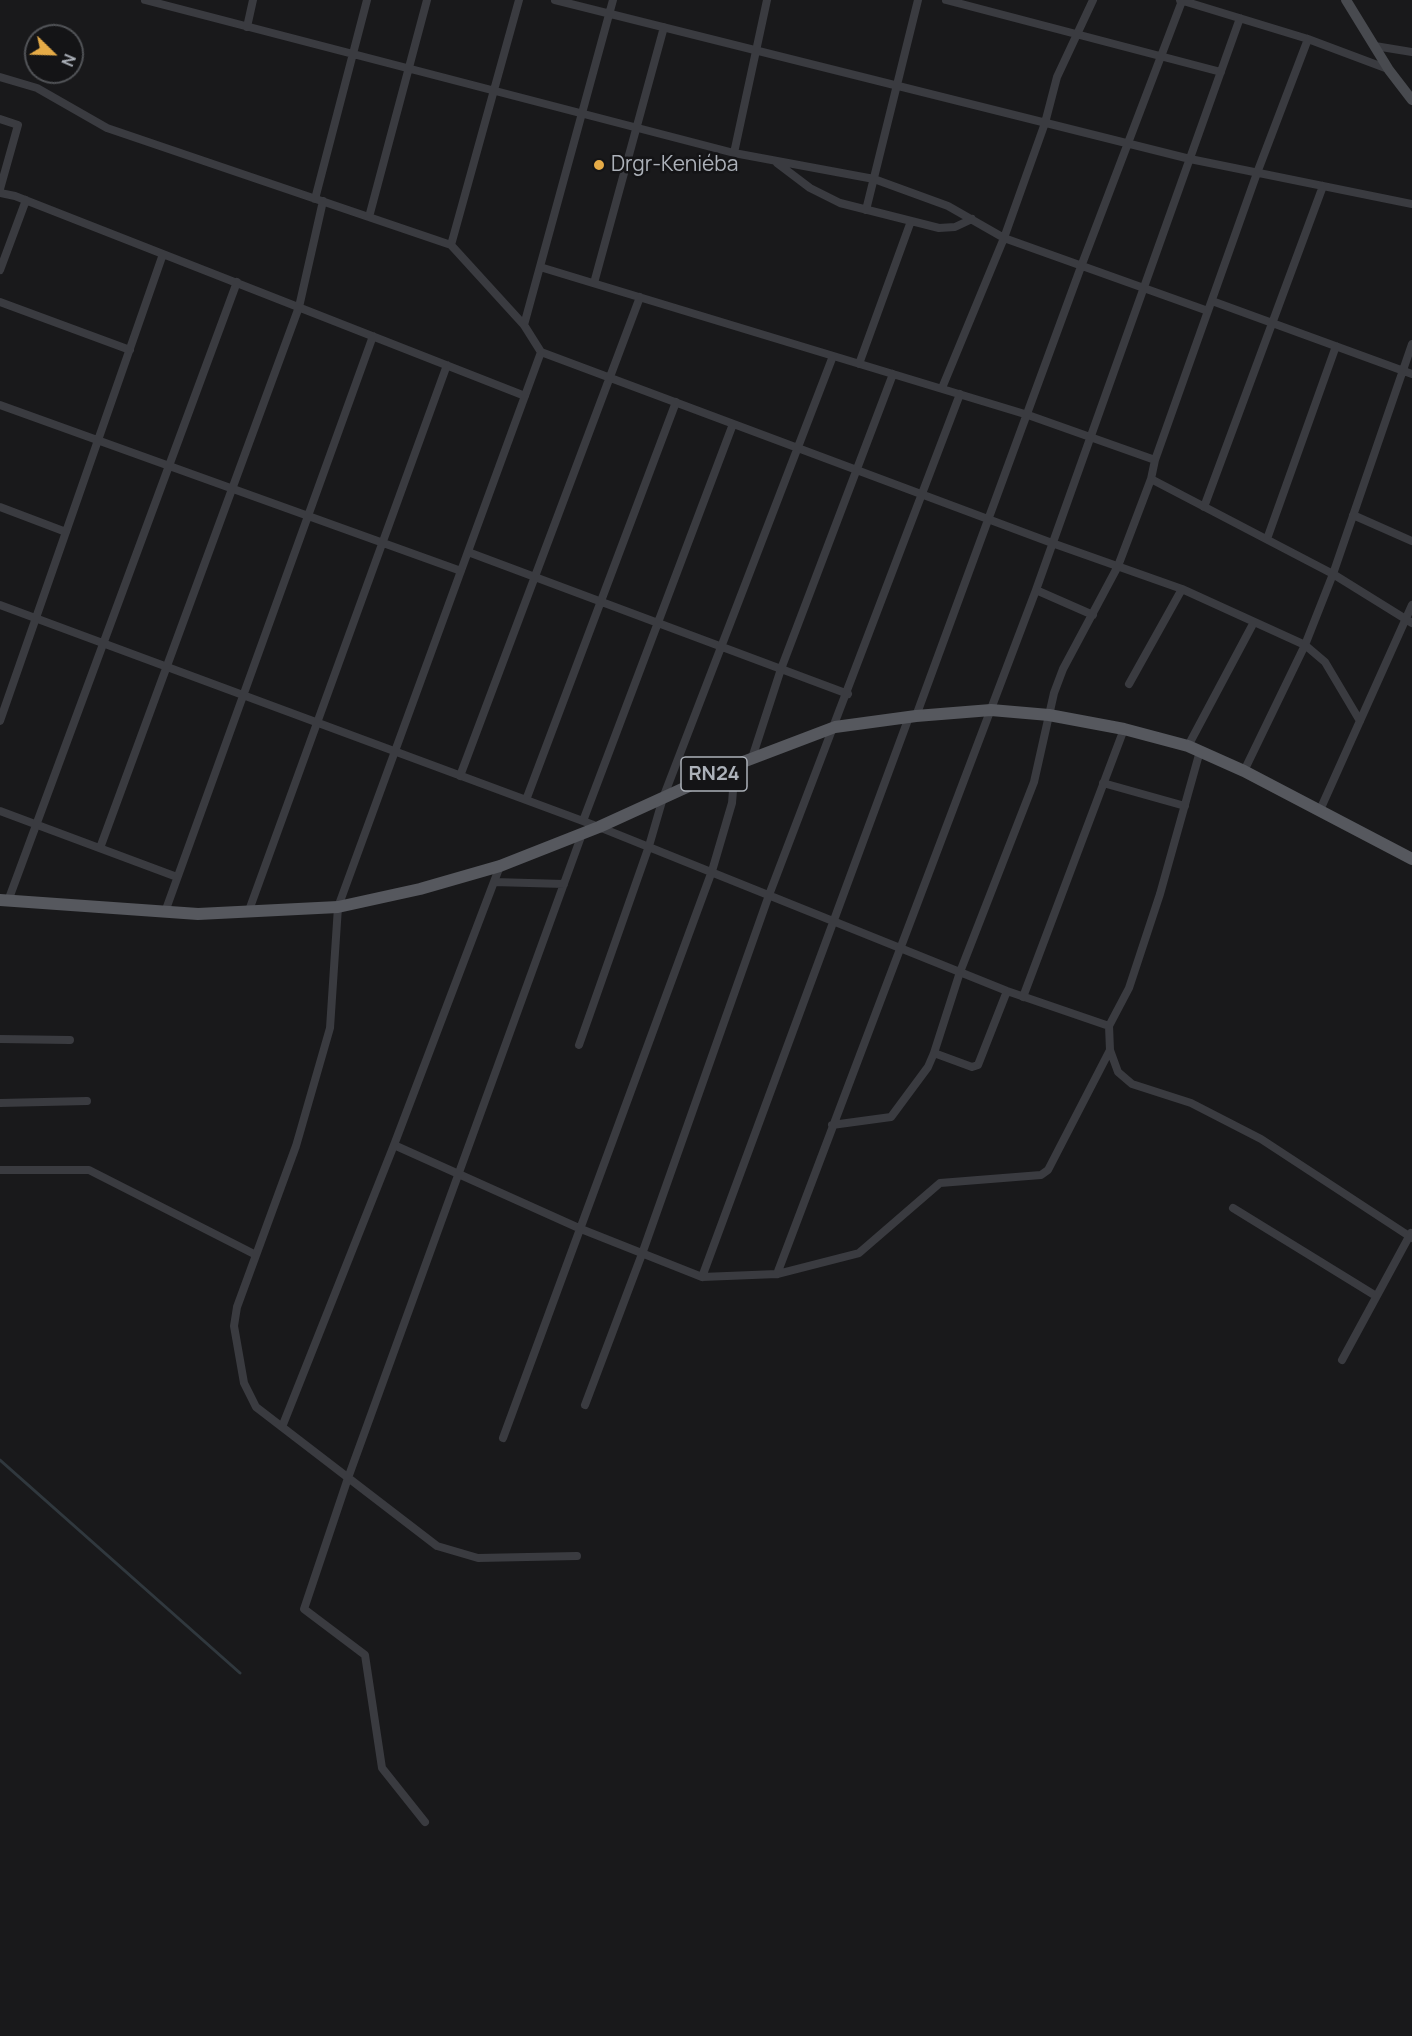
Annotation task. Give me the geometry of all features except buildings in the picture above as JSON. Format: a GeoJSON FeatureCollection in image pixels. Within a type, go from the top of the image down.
{"type":"FeatureCollection","features":[{"type":"Feature","properties":{"kind":"main road"},"geometry":{"type":"LineString","coordinates":[[1346,0],[1389,70],[1412,100]]}},
{"type":"Feature","properties":{"kind":"main road","name":"RN24"},"geometry":{"type":"LineString","coordinates":[[4,900],[165,912],[248,913],[338,907],[420,889],[500,866],[582,828],[599,827],[735,765],[835,727],[912,716],[991,710],[1049,714],[1124,729],[1188,746],[1244,771],[1412,858]]}},
{"type":"Feature","properties":{"kind":"street"},"geometry":{"type":"LineString","coordinates":[[145,0],[734,153],[874,178],[948,206],[1004,238],[1208,311]]}},
{"type":"Feature","properties":{"kind":"street"},"geometry":{"type":"LineString","coordinates":[[247,27],[253,0]]}},
{"type":"Feature","properties":{"kind":"street"},"geometry":{"type":"LineString","coordinates":[[100,848],[299,307],[319,200],[368,0]]}},
{"type":"Feature","properties":{"kind":"street"},"geometry":{"type":"LineString","coordinates":[[369,217],[427,0]]}},
{"type":"Feature","properties":{"kind":"street"},"geometry":{"type":"LineString","coordinates":[[451,245],[519,0]]}},
{"type":"Feature","properties":{"kind":"street"},"geometry":{"type":"LineString","coordinates":[[555,0],[1190,159],[1412,204]]}},
{"type":"Feature","properties":{"kind":"street"},"geometry":{"type":"LineString","coordinates":[[524,325],[613,0]]}},
{"type":"Feature","properties":{"kind":"street"},"geometry":{"type":"LineString","coordinates":[[734,153],[767,0]]}},
{"type":"Feature","properties":{"kind":"street"},"geometry":{"type":"LineString","coordinates":[[866,210],[918,0]]}},
{"type":"Feature","properties":{"kind":"street"},"geometry":{"type":"LineString","coordinates":[[946,0],[1221,72]]}},
{"type":"Feature","properties":{"kind":"street"},"geometry":{"type":"LineString","coordinates":[[942,388],[1004,238],[1046,123],[1057,77],[1093,0]]}},
{"type":"Feature","properties":{"kind":"street"},"geometry":{"type":"LineString","coordinates":[[702,1277],[912,716],[989,520],[1181,0],[1308,39],[1389,70]]}},
{"type":"Feature","properties":{"kind":"street"},"geometry":{"type":"LineString","coordinates":[[777,1274],[991,710],[1240,18]]}},
{"type":"Feature","properties":{"kind":"street"},"geometry":{"type":"LineString","coordinates":[[594,283],[663,27]]}},
{"type":"Feature","properties":{"kind":"street"},"geometry":{"type":"LineString","coordinates":[[832,1125],[891,1118],[928,1067],[960,972],[1034,782],[1049,714],[1063,669],[1118,566],[1151,479],[1155,460],[1257,173],[1308,39]]}},
{"type":"Feature","properties":{"kind":"street"},"geometry":{"type":"LineString","coordinates":[[1375,46],[1412,52]]}},
{"type":"Feature","properties":{"kind":"street"},"geometry":{"type":"LineString","coordinates":[[0,77],[37,88],[107,128],[451,245],[524,325],[541,352],[989,520],[1182,589],[1305,645],[1325,662],[1360,721]]}},
{"type":"Feature","properties":{"kind":"street"},"geometry":{"type":"LineString","coordinates":[[0,120],[18,125],[0,191],[525,396]]}},
{"type":"Feature","properties":{"kind":"street"},"geometry":{"type":"LineString","coordinates":[[775,161],[810,188],[840,203],[939,228],[955,227],[972,219]]}},
{"type":"Feature","properties":{"kind":"street"},"geometry":{"type":"LineString","coordinates":[[1204,507],[1323,186]]}},
{"type":"Feature","properties":{"kind":"street"},"geometry":{"type":"LineString","coordinates":[[0,270],[26,200]]}},
{"type":"Feature","properties":{"kind":"street"},"geometry":{"type":"LineString","coordinates":[[859,364],[911,221]]}},
{"type":"Feature","properties":{"kind":"street"},"geometry":{"type":"LineString","coordinates":[[0,721],[2,709],[163,254]]}},
{"type":"Feature","properties":{"kind":"street"},"geometry":{"type":"LineString","coordinates":[[540,267],[942,388],[1028,415],[1155,460]]}},
{"type":"Feature","properties":{"kind":"street"},"geometry":{"type":"LineString","coordinates":[[4,900],[36,824],[237,282]]}},
{"type":"Feature","properties":{"kind":"street"},"geometry":{"type":"LineString","coordinates":[[460,776],[640,297]]}},
{"type":"Feature","properties":{"kind":"street"},"geometry":{"type":"LineString","coordinates":[[1212,301],[1412,374]]}},
{"type":"Feature","properties":{"kind":"street"},"geometry":{"type":"LineString","coordinates":[[0,302],[130,350]]}},
{"type":"Feature","properties":{"kind":"street"},"geometry":{"type":"LineString","coordinates":[[165,912],[373,336]]}},
{"type":"Feature","properties":{"kind":"street"},"geometry":{"type":"LineString","coordinates":[[1244,771],[1305,645],[1333,574],[1412,344]]}},
{"type":"Feature","properties":{"kind":"street"},"geometry":{"type":"LineString","coordinates":[[1266,539],[1336,346]]}},
{"type":"Feature","properties":{"kind":"street"},"geometry":{"type":"LineString","coordinates":[[541,352],[338,907],[330,1028],[296,1146],[237,1308],[234,1326],[244,1383],[256,1407],[437,1546],[478,1558],[577,1556]]}},
{"type":"Feature","properties":{"kind":"street"},"geometry":{"type":"LineString","coordinates":[[579,1045],[649,846],[663,798],[833,356]]}},
{"type":"Feature","properties":{"kind":"street"},"geometry":{"type":"LineString","coordinates":[[248,913],[447,365]]}},
{"type":"Feature","properties":{"kind":"street"},"geometry":{"type":"LineString","coordinates":[[752,759],[781,669],[893,374]]}},
{"type":"Feature","properties":{"kind":"street"},"geometry":{"type":"LineString","coordinates":[[585,1405],[642,1254],[769,896],[848,694],[960,394]]}},
{"type":"Feature","properties":{"kind":"street"},"geometry":{"type":"LineString","coordinates":[[526,800],[676,402]]}},
{"type":"Feature","properties":{"kind":"street"},"geometry":{"type":"LineString","coordinates":[[0,405],[461,572]]}},
{"type":"Feature","properties":{"kind":"street"},"geometry":{"type":"LineString","coordinates":[[425,1822],[382,1768],[365,1655],[304,1609],[348,1478],[564,884],[582,828],[733,424]]}},
{"type":"Feature","properties":{"kind":"street"},"geometry":{"type":"LineString","coordinates":[[1151,479],[1333,574],[1409,621]]}},
{"type":"Feature","properties":{"kind":"street"},"geometry":{"type":"LineString","coordinates":[[0,507],[66,532]]}},
{"type":"Feature","properties":{"kind":"street"},"geometry":{"type":"LineString","coordinates":[[1353,515],[1412,541]]}},
{"type":"Feature","properties":{"kind":"street"},"geometry":{"type":"LineString","coordinates":[[468,552],[848,694]]}},
{"type":"Feature","properties":{"kind":"street"},"geometry":{"type":"LineString","coordinates":[[1130,684],[1182,589]]}},
{"type":"Feature","properties":{"kind":"street"},"geometry":{"type":"LineString","coordinates":[[1035,590],[1093,615]]}},
{"type":"Feature","properties":{"kind":"street"},"geometry":{"type":"LineString","coordinates":[[0,605],[526,800],[582,828]]}},
{"type":"Feature","properties":{"kind":"street"},"geometry":{"type":"LineString","coordinates":[[1320,810],[1409,621],[1412,605]]}},
{"type":"Feature","properties":{"kind":"street"},"geometry":{"type":"LineString","coordinates":[[1188,746],[1254,622]]}},
{"type":"Feature","properties":{"kind":"street"},"geometry":{"type":"LineString","coordinates":[[1023,997],[1124,729]]}},
{"type":"Feature","properties":{"kind":"street"},"geometry":{"type":"LineString","coordinates":[[1200,751],[1129,988],[1109,1026],[1110,1050],[1118,1072],[1132,1084],[1191,1103],[1261,1139],[1411,1235],[1342,1360]]}},
{"type":"Feature","properties":{"kind":"street"},"geometry":{"type":"LineString","coordinates":[[503,1438],[712,871],[732,803],[735,765]]}},
{"type":"Feature","properties":{"kind":"street"},"geometry":{"type":"LineString","coordinates":[[1103,783],[1185,806]]}},
{"type":"Feature","properties":{"kind":"street"},"geometry":{"type":"LineString","coordinates":[[0,811],[177,877]]}},
{"type":"Feature","properties":{"kind":"street"},"geometry":{"type":"LineString","coordinates":[[599,827],[1007,991],[1109,1026]]}},
{"type":"Feature","properties":{"kind":"street"},"geometry":{"type":"LineString","coordinates":[[282,1426],[394,1145],[500,866]]}},
{"type":"Feature","properties":{"kind":"street"},"geometry":{"type":"LineString","coordinates":[[494,882],[564,884]]}},
{"type":"Feature","properties":{"kind":"street"},"geometry":{"type":"LineString","coordinates":[[934,1053],[972,1067],[978,1065],[1007,991]]}},
{"type":"Feature","properties":{"kind":"street"},"geometry":{"type":"LineString","coordinates":[[0,1039],[70,1040]]}},
{"type":"Feature","properties":{"kind":"street"},"geometry":{"type":"LineString","coordinates":[[394,1145],[459,1172],[581,1229],[702,1277],[777,1274],[859,1253],[940,1183],[1041,1175],[1048,1170],[1110,1050]]}},
{"type":"Feature","properties":{"kind":"street"},"geometry":{"type":"LineString","coordinates":[[0,1103],[87,1101]]}},
{"type":"Feature","properties":{"kind":"street"},"geometry":{"type":"LineString","coordinates":[[0,1170],[89,1170],[256,1255]]}},
{"type":"Feature","properties":{"kind":"street"},"geometry":{"type":"LineString","coordinates":[[1233,1208],[1376,1296]]}},
{"type":"Feature","properties":{"kind":"waterway"},"geometry":{"type":"LineString","coordinates":[[0,1460],[240,1673]]}},
{"type":"Feature","properties":{"kind":"place","name":"Drgr-Keniéba"},"geometry":{"type":"Point","coordinates":[599,165]}}]}
